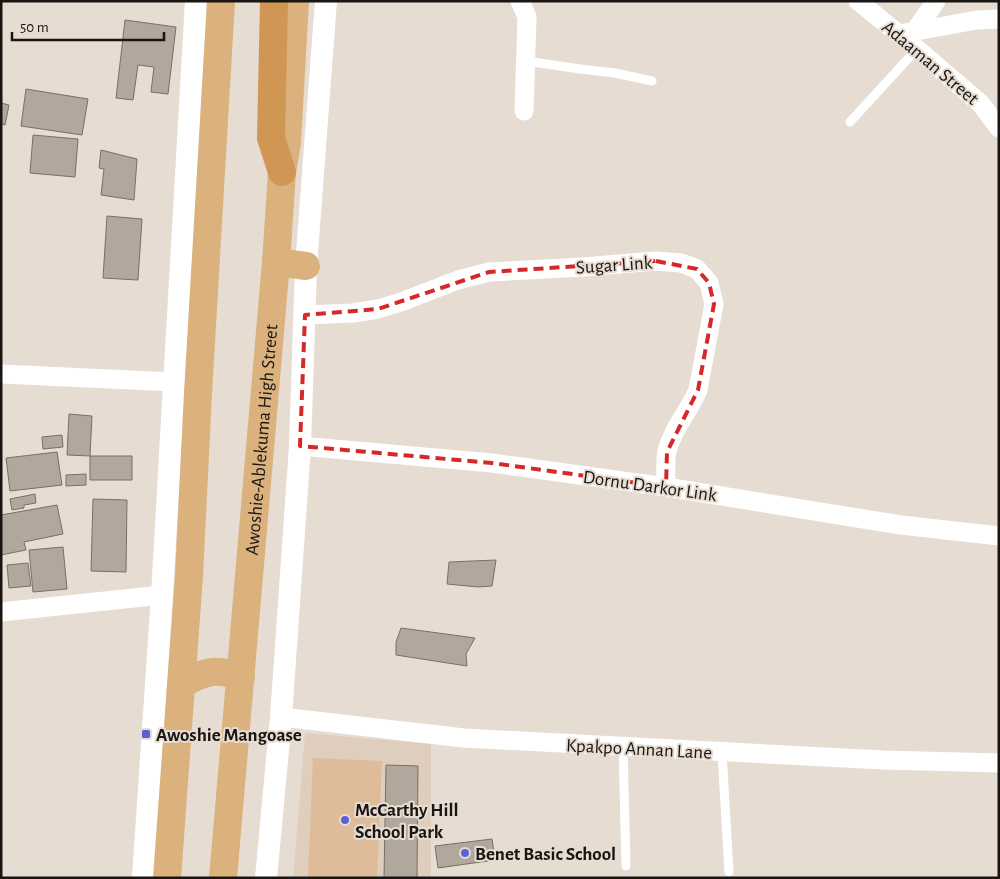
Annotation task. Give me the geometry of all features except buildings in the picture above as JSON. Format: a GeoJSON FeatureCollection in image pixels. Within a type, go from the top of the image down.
{"type":"FeatureCollection","features":[{"type":"Feature","properties":{"kind":"highway"},"geometry":{"type":"LineString","coordinates":[[274,1],[271,138],[282,172]]}},
{"type":"Feature","properties":{"kind":"main road"},"geometry":{"type":"LineString","coordinates":[[167,878],[189,576],[221,1]]}},
{"type":"Feature","properties":{"kind":"main road","name":"Awoshie-Ablekuma High Street"},"geometry":{"type":"LineString","coordinates":[[223,878],[276,262],[282,172],[287,143],[295,1]]}},
{"type":"Feature","properties":{"kind":"main road"},"geometry":{"type":"LineString","coordinates":[[276,262],[306,266]]}},
{"type":"Feature","properties":{"kind":"main road"},"geometry":{"type":"LineString","coordinates":[[182,684],[198,676],[213,672],[241,676]]}},
{"type":"Feature","properties":{"kind":"street"},"geometry":{"type":"LineString","coordinates":[[143,878],[175,382],[196,1]]}},
{"type":"Feature","properties":{"kind":"street","name":"Awoshie-Ablekuma High Street"},"geometry":{"type":"LineString","coordinates":[[266,878],[281,717],[300,446],[306,266],[326,1]]}},
{"type":"Feature","properties":{"kind":"street"},"geometry":{"type":"LineString","coordinates":[[520,1],[527,17],[524,111]]}},
{"type":"Feature","properties":{"kind":"street","name":"Adaaman Street"},"geometry":{"type":"LineString","coordinates":[[858,1],[910,38],[981,104],[999,128]]}},
{"type":"Feature","properties":{"kind":"street"},"geometry":{"type":"LineString","coordinates":[[910,38],[936,1]]}},
{"type":"Feature","properties":{"kind":"street"},"geometry":{"type":"LineString","coordinates":[[910,38],[977,20],[999,19]]}},
{"type":"Feature","properties":{"kind":"street","name":"Sugar Link"},"geometry":{"type":"LineString","coordinates":[[305,315],[353,313],[378,309],[458,280],[489,272],[656,261],[681,263],[697,269],[709,283],[714,304],[698,390],[693,403],[672,436],[667,452],[666,487]]}},
{"type":"Feature","properties":{"kind":"street"},"geometry":{"type":"LineString","coordinates":[[1,374],[175,382]]}},
{"type":"Feature","properties":{"kind":"street","name":"Dornu Darkor Link"},"geometry":{"type":"LineString","coordinates":[[300,446],[492,463],[666,487],[902,525],[999,536]]}},
{"type":"Feature","properties":{"kind":"street"},"geometry":{"type":"LineString","coordinates":[[1,612],[162,595]]}},
{"type":"Feature","properties":{"kind":"street","name":"Kpakpo Annan Lane"},"geometry":{"type":"LineString","coordinates":[[281,717],[464,738],[883,760],[999,763]]}},
{"type":"Feature","properties":{"kind":"lane"},"geometry":{"type":"LineString","coordinates":[[850,122],[910,38]]}},
{"type":"Feature","properties":{"kind":"lane"},"geometry":{"type":"LineString","coordinates":[[526,61],[615,73],[652,81]]}},
{"type":"Feature","properties":{"kind":"lane"},"geometry":{"type":"LineString","coordinates":[[623,747],[626,866]]}},
{"type":"Feature","properties":{"kind":"lane"},"geometry":{"type":"LineString","coordinates":[[722,752],[729,872]]}},
{"type":"Feature","properties":{"kind":"highlighted area"},"geometry":{"type":"Polygon","coordinates":[[[656,261],[697,269],[709,283],[714,304],[698,390],[667,452],[666,487],[492,463],[300,446],[305,315],[378,309],[489,272],[656,261]]]}},
{"type":"Feature","properties":{"kind":"shaded area"},"geometry":{"type":"Polygon","coordinates":[[[305,733],[431,744],[431,878],[293,878],[305,733]]]}},
{"type":"Feature","properties":{"kind":"shaded area","name":"McCarthy Hill School Park"},"geometry":{"type":"Polygon","coordinates":[[[313,758],[382,761],[377,878],[308,878],[313,758]]]}},
{"type":"Feature","properties":{"kind":"place","name":"Awoshie Mangoase"},"geometry":{"type":"Point","coordinates":[146,734]}},
{"type":"Feature","properties":{"kind":"place","name":"McCarthy Hill School Park"},"geometry":{"type":"Point","coordinates":[345,820]}},
{"type":"Feature","properties":{"kind":"place","name":"Benet Basic School"},"geometry":{"type":"Point","coordinates":[465,853]}}]}
